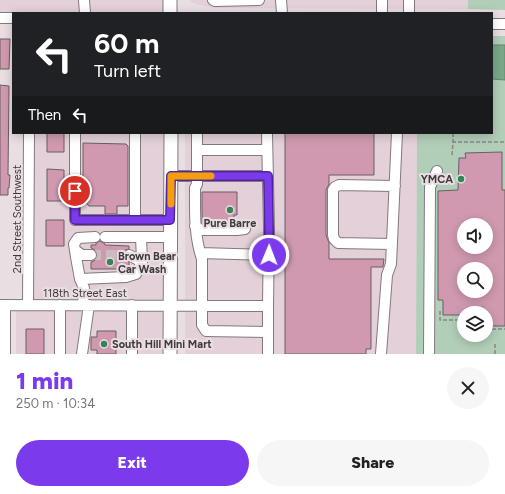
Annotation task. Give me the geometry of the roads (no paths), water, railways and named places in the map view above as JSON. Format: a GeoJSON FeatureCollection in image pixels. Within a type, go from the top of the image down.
{"type":"FeatureCollection","features":[{"type":"Feature","properties":{"kind":"main road"},"geometry":{"type":"LineString","coordinates":[[170,0],[170,12]]}},
{"type":"Feature","properties":{"kind":"main road"},"geometry":{"type":"LineString","coordinates":[[170,134],[170,354]]}},
{"type":"Feature","properties":{"kind":"street"},"geometry":{"type":"LineString","coordinates":[[84,0],[85,12]]}},
{"type":"Feature","properties":{"kind":"street"},"geometry":{"type":"LineString","coordinates":[[213,0],[259,0]]}},
{"type":"Feature","properties":{"kind":"street"},"geometry":{"type":"LineString","coordinates":[[281,0],[282,12]]}},
{"type":"Feature","properties":{"kind":"street"},"geometry":{"type":"LineString","coordinates":[[382,0],[382,12]]}},
{"type":"Feature","properties":{"kind":"street"},"geometry":{"type":"LineString","coordinates":[[409,0],[409,12]]}},
{"type":"Feature","properties":{"kind":"street"},"geometry":{"type":"LineString","coordinates":[[0,18],[12,18]]}},
{"type":"Feature","properties":{"kind":"street"},"geometry":{"type":"LineString","coordinates":[[493,24],[505,24]]}},
{"type":"Feature","properties":{"kind":"street","name":"2nd Street Southwest"},"geometry":{"type":"LineString","coordinates":[[28,305],[29,134]]}},
{"type":"Feature","properties":{"kind":"street"},"geometry":{"type":"LineString","coordinates":[[75,134],[75,220],[170,220]]}},
{"type":"Feature","properties":{"kind":"street"},"geometry":{"type":"LineString","coordinates":[[136,134],[136,220]]}},
{"type":"Feature","properties":{"kind":"street"},"geometry":{"type":"LineString","coordinates":[[196,134],[197,184],[195,188],[195,226],[202,260],[202,325],[206,331],[268,332]]}},
{"type":"Feature","properties":{"kind":"street"},"geometry":{"type":"LineString","coordinates":[[267,134],[269,229],[268,354]]}},
{"type":"Feature","properties":{"kind":"street"},"geometry":{"type":"LineString","coordinates":[[381,354],[387,275],[391,264],[397,134]]}},
{"type":"Feature","properties":{"kind":"street"},"geometry":{"type":"LineString","coordinates":[[197,150],[267,150]]}},
{"type":"Feature","properties":{"kind":"street"},"geometry":{"type":"LineString","coordinates":[[429,354],[430,187],[437,171]]}},
{"type":"Feature","properties":{"kind":"street"},"geometry":{"type":"LineString","coordinates":[[171,176],[268,176]]}},
{"type":"Feature","properties":{"kind":"street"},"geometry":{"type":"LineString","coordinates":[[392,244],[338,243],[334,239],[333,235],[333,190],[335,187],[339,186],[395,186]]}},
{"type":"Feature","properties":{"kind":"street"},"geometry":{"type":"LineString","coordinates":[[195,226],[201,230],[245,229]]}},
{"type":"Feature","properties":{"kind":"street"},"geometry":{"type":"LineString","coordinates":[[80,279],[126,277],[136,274],[142,262],[141,237]]}},
{"type":"Feature","properties":{"kind":"street"},"geometry":{"type":"LineString","coordinates":[[82,354],[86,305],[84,288],[80,279],[74,244],[78,238],[170,237]]}},
{"type":"Feature","properties":{"kind":"street"},"geometry":{"type":"LineString","coordinates":[[75,250],[82,255],[91,255]]}},
{"type":"Feature","properties":{"kind":"street"},"geometry":{"type":"LineString","coordinates":[[200,253],[269,255]]}},
{"type":"Feature","properties":{"kind":"street"},"geometry":{"type":"LineString","coordinates":[[129,255],[142,262]]}},
{"type":"Feature","properties":{"kind":"street"},"geometry":{"type":"LineString","coordinates":[[3,305],[5,354]]}},
{"type":"Feature","properties":{"kind":"street","name":"118th Street East"},"geometry":{"type":"LineString","coordinates":[[3,305],[268,306]]}},
{"type":"Feature","properties":{"kind":"street"},"geometry":{"type":"LineString","coordinates":[[60,305],[60,354]]}},
{"type":"Feature","properties":{"kind":"street"},"geometry":{"type":"LineString","coordinates":[[132,305],[132,354]]}},
{"type":"Feature","properties":{"kind":"tunnel"},"geometry":{"type":"LineString","coordinates":[[91,255],[129,255]]}},
{"type":"Feature","properties":{"kind":"place","name":"YMCA"},"geometry":{"type":"Point","coordinates":[461,179]}},
{"type":"Feature","properties":{"kind":"place","name":"Pure Barre"},"geometry":{"type":"Point","coordinates":[230,210]}},
{"type":"Feature","properties":{"kind":"place","name":"Brown Bear Car Wash"},"geometry":{"type":"Point","coordinates":[110,262]}},
{"type":"Feature","properties":{"kind":"place","name":"South Hill Mini Mart"},"geometry":{"type":"Point","coordinates":[104,344]}}]}
